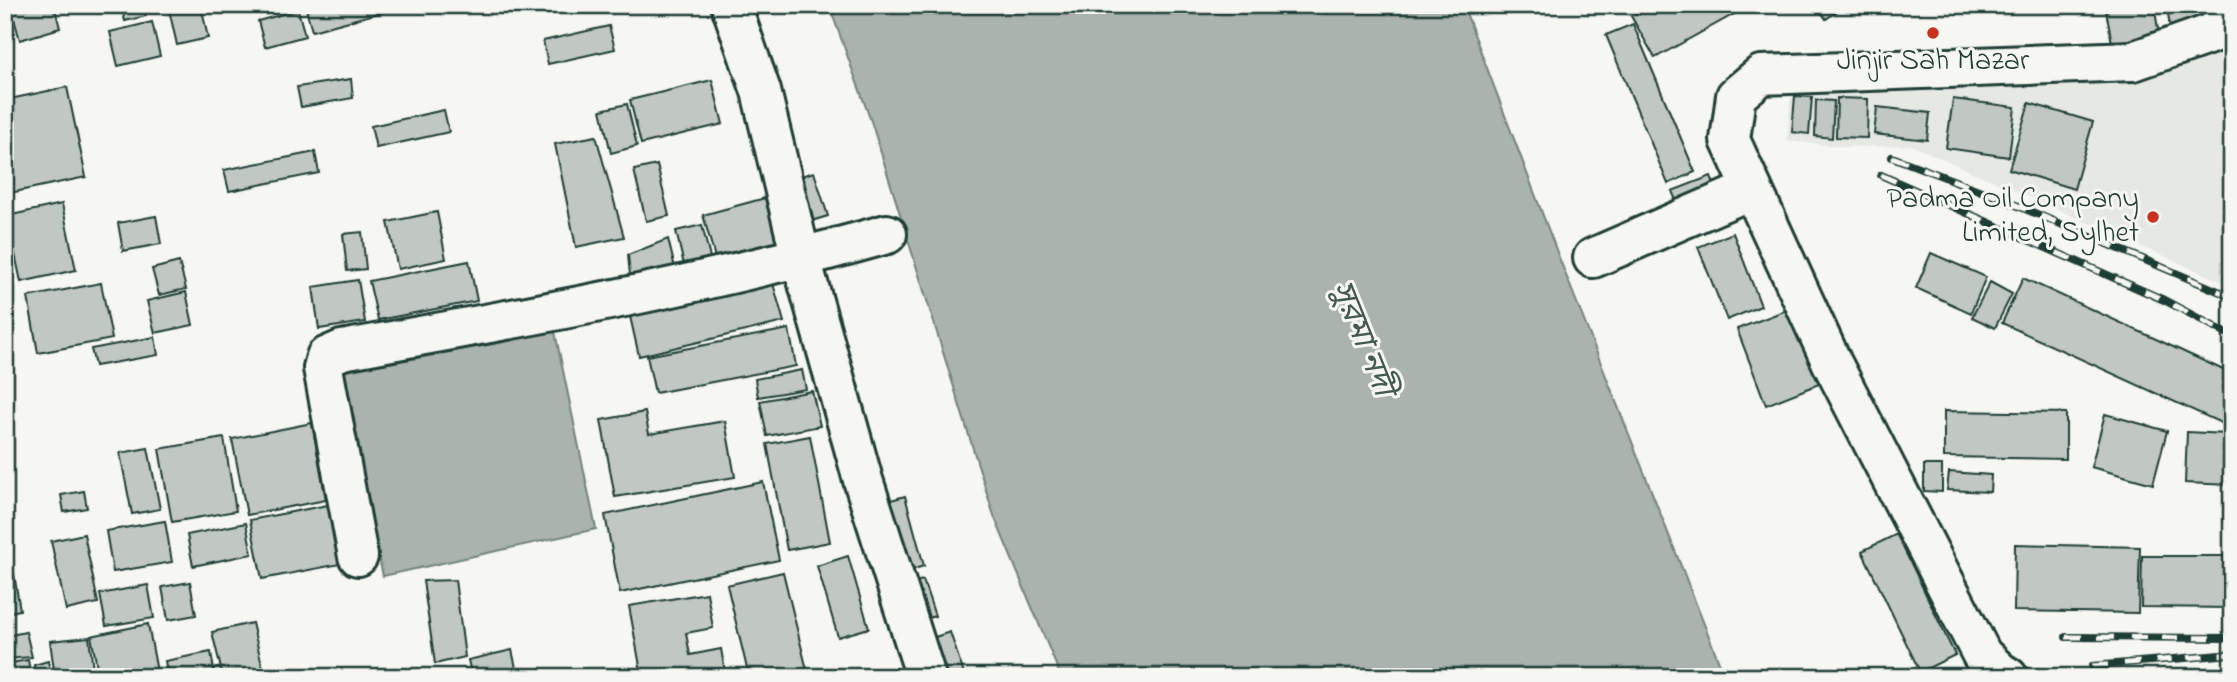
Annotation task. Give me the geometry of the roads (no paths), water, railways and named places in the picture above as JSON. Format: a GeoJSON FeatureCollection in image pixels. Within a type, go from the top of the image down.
{"type":"FeatureCollection","features":[{"type":"Feature","properties":{"kind":"street"},"geometry":{"type":"LineString","coordinates":[[732,5],[761,91],[801,258],[863,480],[926,677]]}},
{"type":"Feature","properties":{"kind":"street"},"geometry":{"type":"LineString","coordinates":[[2008,677],[1982,655],[1832,363],[1730,140],[1736,96],[1761,75],[2133,61],[2213,33],[2232,14]]}},
{"type":"Feature","properties":{"kind":"street"},"geometry":{"type":"LineString","coordinates":[[1593,258],[1752,189]]}},
{"type":"Feature","properties":{"kind":"street"},"geometry":{"type":"LineString","coordinates":[[358,556],[323,368],[326,357],[342,349],[550,313],[801,258],[887,234]]}},
{"type":"Feature","properties":{"kind":"water","name":"সুরমা নদী"},"geometry":{"type":"Polygon","coordinates":[[[829,5],[1463,5],[1560,260],[1725,677],[1061,677],[994,516],[872,124],[829,5]]]}},
{"type":"Feature","properties":{"kind":"water"},"geometry":{"type":"Polygon","coordinates":[[[555,332],[596,529],[383,576],[334,358],[555,332]]]}},
{"type":"Feature","properties":{"kind":"railway"},"geometry":{"type":"LineString","coordinates":[[1892,157],[1997,197],[2232,297]]}},
{"type":"Feature","properties":{"kind":"railway"},"geometry":{"type":"LineString","coordinates":[[1881,175],[2164,300],[2232,336]]}},
{"type":"Feature","properties":{"kind":"railway"},"geometry":{"type":"LineString","coordinates":[[2066,637],[2232,638]]}},
{"type":"Feature","properties":{"kind":"railway"},"geometry":{"type":"LineString","coordinates":[[2092,666],[2232,654]]}},
{"type":"Feature","properties":{"kind":"place","name":"Jinjir Sah Mazar"},"geometry":{"type":"Point","coordinates":[1933,33]}},
{"type":"Feature","properties":{"kind":"place","name":"Padma Oil Company Limited, Sylhet"},"geometry":{"type":"Point","coordinates":[2153,217]}}]}
